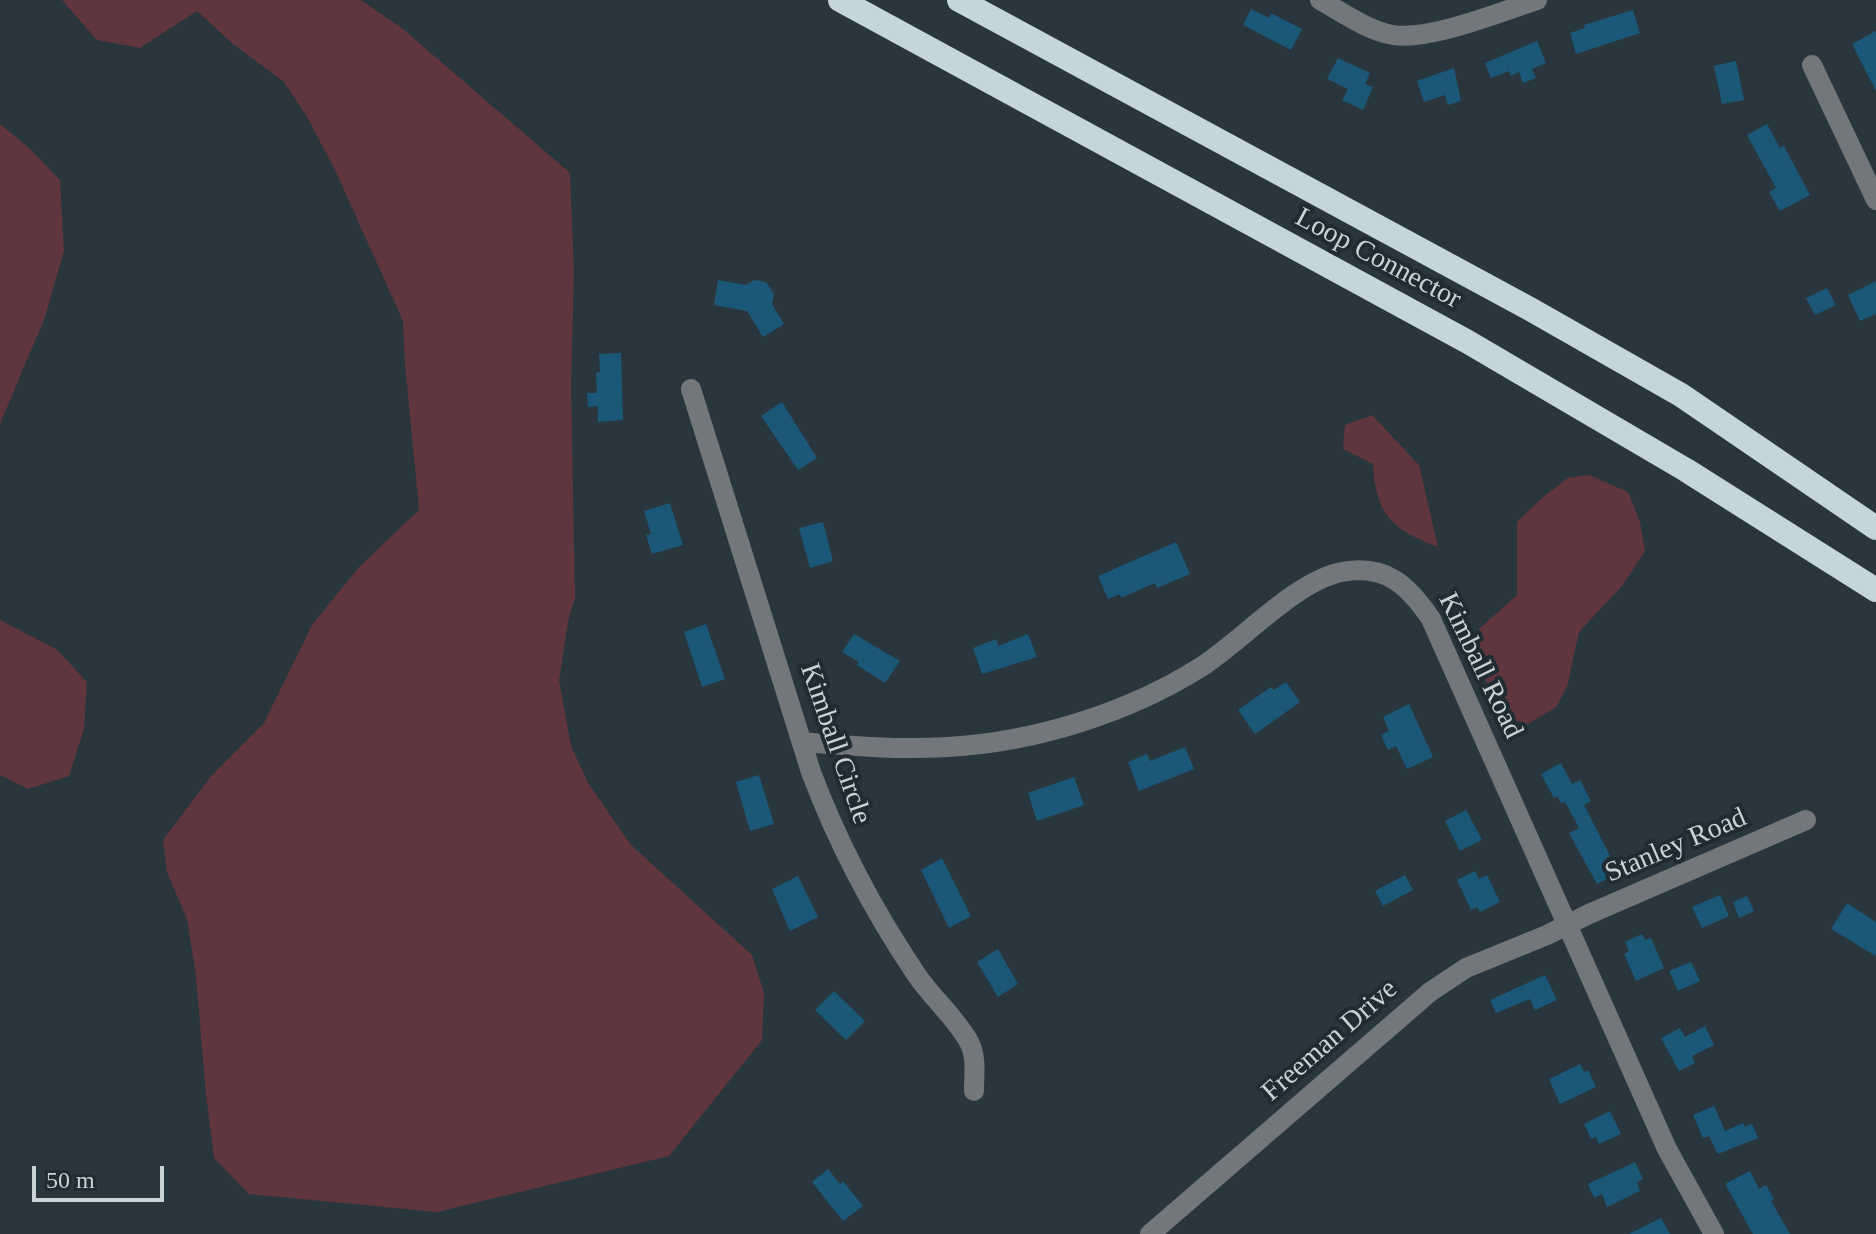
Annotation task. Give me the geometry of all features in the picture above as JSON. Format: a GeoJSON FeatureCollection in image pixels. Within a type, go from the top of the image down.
{"type":"FeatureCollection","features":[{"type":"Feature","properties":{"kind":"highway","name":"Loop Connector"},"geometry":{"type":"LineString","coordinates":[[840,0],[1468,342],[1796,537],[1876,590]]}},
{"type":"Feature","properties":{"kind":"highway","name":"Loop Connector"},"geometry":{"type":"LineString","coordinates":[[959,0],[1517,302],[1681,395],[1876,528]]}},
{"type":"Feature","properties":{"kind":"highway"},"geometry":{"type":"LineString","coordinates":[[1796,537],[1876,599]]}},
{"type":"Feature","properties":{"kind":"street"},"geometry":{"type":"LineString","coordinates":[[1320,0],[1391,35],[1410,36],[1490,16],[1537,0]]}},
{"type":"Feature","properties":{"kind":"street"},"geometry":{"type":"LineString","coordinates":[[1812,65],[1876,200]]}},
{"type":"Feature","properties":{"kind":"street","name":"Kimball Circle"},"geometry":{"type":"LineString","coordinates":[[691,389],[825,809],[863,888],[921,982],[971,1045],[974,1091]]}},
{"type":"Feature","properties":{"kind":"street","name":"Kimball Road"},"geometry":{"type":"LineString","coordinates":[[802,742],[892,748],[951,747],[1025,735],[1086,719],[1129,704],[1202,666],[1315,583],[1339,572],[1361,570],[1382,573],[1401,582],[1431,619],[1667,1149],[1714,1234]]}},
{"type":"Feature","properties":{"kind":"street","name":"Stanley Road"},"geometry":{"type":"LineString","coordinates":[[1568,925],[1806,820]]}},
{"type":"Feature","properties":{"kind":"street","name":"Freeman Drive"},"geometry":{"type":"LineString","coordinates":[[1150,1234],[1430,992],[1466,968],[1568,925]]}},
{"type":"Feature","properties":{"kind":"shaded area"},"geometry":{"type":"Polygon","coordinates":[[[62,0],[361,0],[403,29],[570,173],[574,274],[571,384],[575,598],[559,680],[571,746],[588,783],[631,845],[752,955],[764,993],[762,1040],[669,1156],[437,1212],[249,1194],[214,1158],[196,977],[187,919],[167,872],[163,840],[212,775],[264,723],[312,625],[359,567],[419,510],[403,321],[336,172],[306,115],[283,81],[233,44],[197,11],[140,48],[97,40],[62,0]]]}},
{"type":"Feature","properties":{"kind":"shaded area"},"geometry":{"type":"Polygon","coordinates":[[[0,124],[60,180],[64,251],[45,317],[0,424],[0,124]]]}},
{"type":"Feature","properties":{"kind":"shaded area"},"geometry":{"type":"Polygon","coordinates":[[[1372,415],[1419,465],[1438,547],[1408,534],[1389,518],[1378,496],[1373,464],[1343,449],[1345,425],[1372,415]]]}},
{"type":"Feature","properties":{"kind":"shaded area"},"geometry":{"type":"Polygon","coordinates":[[[1589,475],[1628,492],[1640,522],[1645,551],[1622,586],[1579,632],[1567,687],[1556,707],[1528,724],[1508,718],[1470,654],[1478,630],[1517,595],[1517,522],[1568,478],[1589,475]]]}},
{"type":"Feature","properties":{"kind":"shaded area"},"geometry":{"type":"Polygon","coordinates":[[[0,620],[56,649],[87,682],[84,729],[69,776],[28,789],[0,775],[0,620]]]}},
{"type":"Feature","properties":{"kind":"building"},"geometry":{"type":"Polygon","coordinates":[[[1251,9],[1269,18],[1271,13],[1302,29],[1291,50],[1243,25],[1251,9]]]}},
{"type":"Feature","properties":{"kind":"building"},"geometry":{"type":"Polygon","coordinates":[[[1633,10],[1640,33],[1576,54],[1570,33],[1585,28],[1584,25],[1633,10]]]}},
{"type":"Feature","properties":{"kind":"building"},"geometry":{"type":"Polygon","coordinates":[[[1876,31],[1876,91],[1852,44],[1876,31]]]}},
{"type":"Feature","properties":{"kind":"building"},"geometry":{"type":"Polygon","coordinates":[[[1537,41],[1546,63],[1532,69],[1536,78],[1523,83],[1519,72],[1510,76],[1509,71],[1491,78],[1485,63],[1537,41]]]}},
{"type":"Feature","properties":{"kind":"building"},"geometry":{"type":"Polygon","coordinates":[[[1338,58],[1370,73],[1365,84],[1373,87],[1363,110],[1342,100],[1348,89],[1327,79],[1338,58]]]}},
{"type":"Feature","properties":{"kind":"building"},"geometry":{"type":"Polygon","coordinates":[[[1736,61],[1744,100],[1722,104],[1714,66],[1736,61]]]}},
{"type":"Feature","properties":{"kind":"building"},"geometry":{"type":"Polygon","coordinates":[[[1454,68],[1461,101],[1448,105],[1445,95],[1424,102],[1417,81],[1454,68]]]}},
{"type":"Feature","properties":{"kind":"building"},"geometry":{"type":"Polygon","coordinates":[[[1767,124],[1780,148],[1784,146],[1810,195],[1780,211],[1769,192],[1776,188],[1747,135],[1767,124]]]}},
{"type":"Feature","properties":{"kind":"building"},"geometry":{"type":"Polygon","coordinates":[[[718,280],[746,285],[754,280],[766,282],[774,294],[772,304],[784,324],[763,337],[747,311],[714,305],[718,280]]]}},
{"type":"Feature","properties":{"kind":"building"},"geometry":{"type":"Polygon","coordinates":[[[1876,281],[1876,314],[1860,321],[1848,295],[1876,281]]]}},
{"type":"Feature","properties":{"kind":"building"},"geometry":{"type":"Polygon","coordinates":[[[1827,288],[1836,305],[1815,315],[1806,298],[1827,288]]]}},
{"type":"Feature","properties":{"kind":"building"},"geometry":{"type":"Polygon","coordinates":[[[621,353],[623,420],[598,422],[598,406],[588,407],[587,393],[597,393],[599,354],[621,353]]]}},
{"type":"Feature","properties":{"kind":"building"},"geometry":{"type":"Polygon","coordinates":[[[782,402],[817,458],[798,470],[761,416],[782,402]]]}},
{"type":"Feature","properties":{"kind":"building"},"geometry":{"type":"Polygon","coordinates":[[[670,503],[683,545],[652,554],[646,535],[651,534],[644,511],[670,503]]]}},
{"type":"Feature","properties":{"kind":"building"},"geometry":{"type":"Polygon","coordinates":[[[823,522],[833,561],[810,568],[799,528],[823,522]]]}},
{"type":"Feature","properties":{"kind":"building"},"geometry":{"type":"Polygon","coordinates":[[[1176,542],[1190,574],[1157,588],[1155,583],[1121,598],[1120,594],[1108,599],[1098,576],[1176,542]]]}},
{"type":"Feature","properties":{"kind":"building"},"geometry":{"type":"Polygon","coordinates":[[[706,624],[725,679],[702,687],[684,632],[706,624]]]}},
{"type":"Feature","properties":{"kind":"building"},"geometry":{"type":"Polygon","coordinates":[[[854,634],[900,661],[885,683],[842,652],[854,634]]]}},
{"type":"Feature","properties":{"kind":"building"},"geometry":{"type":"Polygon","coordinates":[[[1028,634],[1037,657],[982,674],[973,648],[996,639],[998,646],[1028,634]]]}},
{"type":"Feature","properties":{"kind":"building"},"geometry":{"type":"Polygon","coordinates":[[[1286,682],[1300,702],[1255,734],[1238,710],[1271,687],[1274,690],[1286,682]]]}},
{"type":"Feature","properties":{"kind":"building"},"geometry":{"type":"Polygon","coordinates":[[[1409,704],[1433,757],[1407,769],[1396,746],[1388,750],[1381,735],[1389,731],[1383,717],[1409,704]]]}},
{"type":"Feature","properties":{"kind":"building"},"geometry":{"type":"Polygon","coordinates":[[[1185,747],[1194,769],[1139,791],[1128,762],[1147,754],[1150,761],[1185,747]]]}},
{"type":"Feature","properties":{"kind":"building"},"geometry":{"type":"Polygon","coordinates":[[[1561,763],[1572,784],[1580,780],[1591,801],[1584,805],[1610,856],[1606,858],[1615,875],[1597,884],[1569,833],[1579,828],[1565,802],[1561,803],[1557,796],[1554,798],[1541,774],[1561,763]]]}},
{"type":"Feature","properties":{"kind":"building"},"geometry":{"type":"Polygon","coordinates":[[[759,775],[774,824],[750,831],[736,782],[759,775]]]}},
{"type":"Feature","properties":{"kind":"building"},"geometry":{"type":"Polygon","coordinates":[[[1074,777],[1084,805],[1037,821],[1028,793],[1074,777]]]}},
{"type":"Feature","properties":{"kind":"building"},"geometry":{"type":"Polygon","coordinates":[[[1466,810],[1482,840],[1460,851],[1445,821],[1466,810]]]}},
{"type":"Feature","properties":{"kind":"building"},"geometry":{"type":"Polygon","coordinates":[[[942,858],[971,916],[949,928],[921,870],[942,858]]]}},
{"type":"Feature","properties":{"kind":"building"},"geometry":{"type":"Polygon","coordinates":[[[1475,871],[1479,879],[1487,875],[1500,902],[1480,912],[1477,907],[1471,910],[1457,880],[1475,871]]]}},
{"type":"Feature","properties":{"kind":"building"},"geometry":{"type":"Polygon","coordinates":[[[1405,875],[1413,890],[1383,906],[1375,891],[1405,875]]]}},
{"type":"Feature","properties":{"kind":"building"},"geometry":{"type":"Polygon","coordinates":[[[798,876],[818,917],[790,931],[772,889],[798,876]]]}},
{"type":"Feature","properties":{"kind":"building"},"geometry":{"type":"Polygon","coordinates":[[[1720,895],[1729,916],[1702,928],[1692,907],[1720,895]]]}},
{"type":"Feature","properties":{"kind":"building"},"geometry":{"type":"Polygon","coordinates":[[[1747,896],[1754,911],[1739,918],[1733,902],[1747,896]]]}},
{"type":"Feature","properties":{"kind":"building"},"geometry":{"type":"Polygon","coordinates":[[[1847,903],[1876,922],[1876,956],[1831,929],[1847,903]]]}},
{"type":"Feature","properties":{"kind":"building"},"geometry":{"type":"Polygon","coordinates":[[[1642,934],[1645,940],[1651,938],[1664,968],[1636,981],[1624,954],[1629,951],[1625,942],[1642,934]]]}},
{"type":"Feature","properties":{"kind":"building"},"geometry":{"type":"Polygon","coordinates":[[[998,949],[1018,984],[998,997],[977,962],[998,949]]]}},
{"type":"Feature","properties":{"kind":"building"},"geometry":{"type":"Polygon","coordinates":[[[1691,962],[1700,981],[1678,991],[1669,971],[1691,962]]]}},
{"type":"Feature","properties":{"kind":"building"},"geometry":{"type":"Polygon","coordinates":[[[1545,975],[1557,1000],[1535,1010],[1530,999],[1496,1013],[1490,1000],[1545,975]]]}},
{"type":"Feature","properties":{"kind":"building"},"geometry":{"type":"Polygon","coordinates":[[[834,991],[865,1021],[846,1040],[815,1010],[834,991]]]}},
{"type":"Feature","properties":{"kind":"building"},"geometry":{"type":"Polygon","coordinates":[[[1705,1026],[1714,1045],[1692,1056],[1695,1063],[1679,1071],[1661,1038],[1680,1028],[1685,1037],[1705,1026]]]}},
{"type":"Feature","properties":{"kind":"building"},"geometry":{"type":"Polygon","coordinates":[[[1580,1064],[1584,1072],[1588,1070],[1596,1087],[1560,1104],[1549,1079],[1580,1064]]]}},
{"type":"Feature","properties":{"kind":"building"},"geometry":{"type":"Polygon","coordinates":[[[1714,1106],[1725,1131],[1743,1123],[1745,1127],[1752,1124],[1758,1138],[1718,1154],[1709,1136],[1703,1138],[1693,1115],[1714,1106]]]}},
{"type":"Feature","properties":{"kind":"building"},"geometry":{"type":"Polygon","coordinates":[[[1610,1111],[1621,1134],[1599,1144],[1596,1137],[1591,1139],[1584,1124],[1610,1111]]]}},
{"type":"Feature","properties":{"kind":"building"},"geometry":{"type":"Polygon","coordinates":[[[1635,1162],[1643,1179],[1637,1182],[1640,1191],[1607,1207],[1602,1194],[1594,1198],[1588,1184],[1635,1162]]]}},
{"type":"Feature","properties":{"kind":"building"},"geometry":{"type":"Polygon","coordinates":[[[828,1169],[840,1184],[843,1181],[863,1206],[843,1221],[812,1182],[828,1169]]]}},
{"type":"Feature","properties":{"kind":"building"},"geometry":{"type":"Polygon","coordinates":[[[1750,1171],[1759,1189],[1766,1185],[1774,1199],[1771,1201],[1790,1234],[1753,1234],[1725,1184],[1750,1171]]]}},
{"type":"Feature","properties":{"kind":"building"},"geometry":{"type":"Polygon","coordinates":[[[1661,1218],[1670,1234],[1629,1234],[1661,1218]]]}}]}
